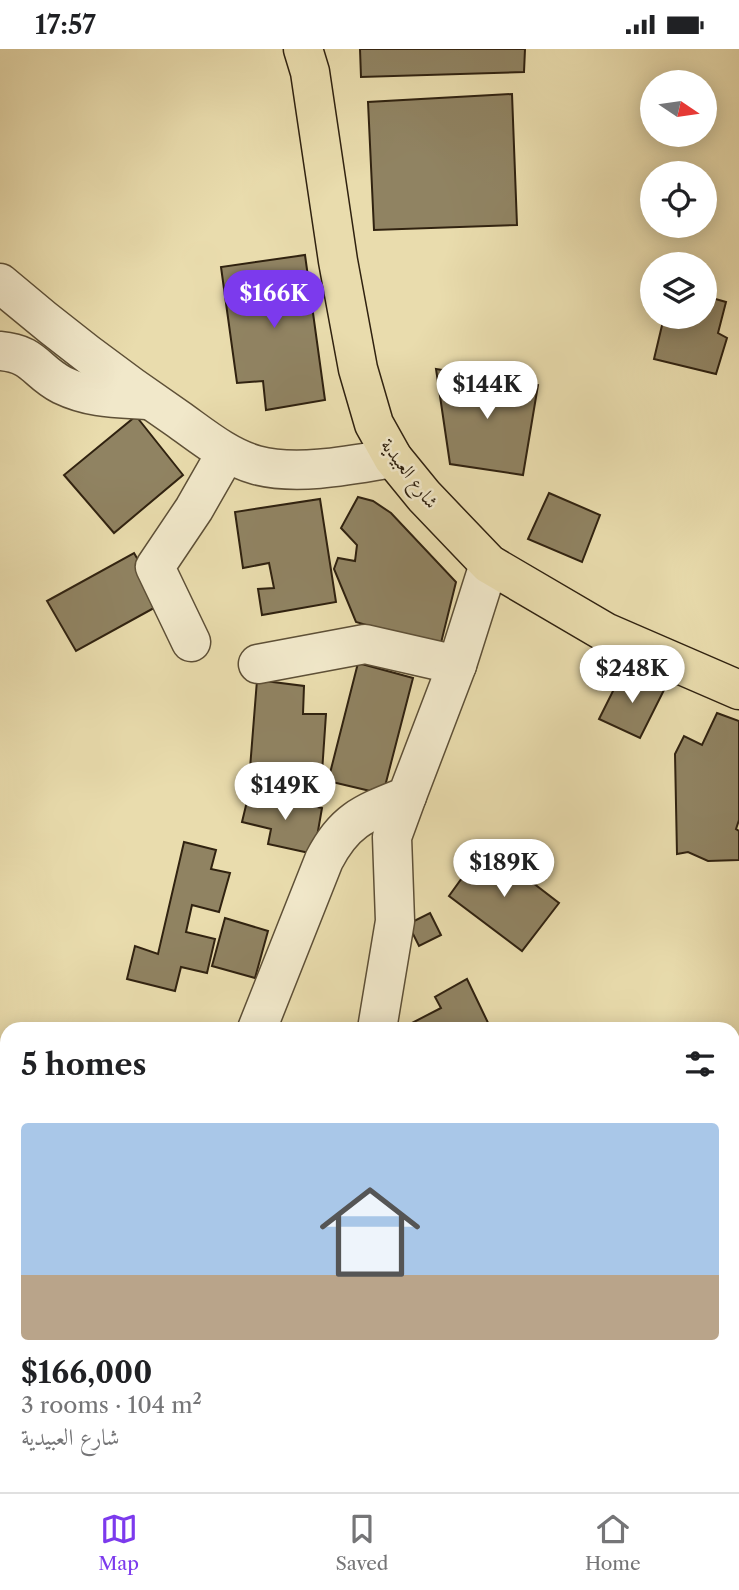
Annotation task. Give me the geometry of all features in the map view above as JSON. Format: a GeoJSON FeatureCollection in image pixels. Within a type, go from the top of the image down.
{"type":"FeatureCollection","features":[{"type":"Feature","properties":{"kind":"main road","name":"شارع العبيدية"},"geometry":{"type":"LineString","coordinates":[[303,49],[310,72],[338,261],[358,369],[374,424],[393,458],[424,496],[489,564],[605,632],[739,690]]}},
{"type":"Feature","properties":{"kind":"street"},"geometry":{"type":"LineString","coordinates":[[0,283],[64,338],[226,453],[256,465],[284,468],[337,468],[393,458]]}},
{"type":"Feature","properties":{"kind":"street"},"geometry":{"type":"LineString","coordinates":[[0,351],[20,353],[60,384],[93,397],[149,400]]}},
{"type":"Feature","properties":{"kind":"street"},"geometry":{"type":"LineString","coordinates":[[191,642],[155,567],[194,509],[226,453]]}},
{"type":"Feature","properties":{"kind":"street"},"geometry":{"type":"LineString","coordinates":[[378,1022],[394,921],[392,837],[457,665],[489,564]]}},
{"type":"Feature","properties":{"kind":"street"},"geometry":{"type":"LineString","coordinates":[[258,664],[365,644],[457,665]]}},
{"type":"Feature","properties":{"kind":"street"},"geometry":{"type":"LineString","coordinates":[[260,1022],[335,838],[353,820],[407,796]]}},
{"type":"Feature","properties":{"kind":"building"},"geometry":{"type":"Polygon","coordinates":[[[360,49],[525,49],[524,72],[361,77],[360,49]]]}},
{"type":"Feature","properties":{"kind":"building"},"geometry":{"type":"Polygon","coordinates":[[[512,94],[517,225],[374,230],[368,102],[512,94]]]}},
{"type":"Feature","properties":{"kind":"building"},"geometry":{"type":"Polygon","coordinates":[[[305,255],[325,400],[266,410],[263,381],[237,383],[221,267],[305,255]]]}},
{"type":"Feature","properties":{"kind":"building"},"geometry":{"type":"Polygon","coordinates":[[[717,299],[726,302],[718,333],[727,338],[716,374],[654,359],[661,329],[717,329],[717,299]]]}},
{"type":"Feature","properties":{"kind":"building"},"geometry":{"type":"Polygon","coordinates":[[[436,369],[538,385],[523,475],[450,464],[436,369]]]}},
{"type":"Feature","properties":{"kind":"building"},"geometry":{"type":"Polygon","coordinates":[[[136,416],[183,475],[114,533],[64,475],[136,416]]]}},
{"type":"Feature","properties":{"kind":"building"},"geometry":{"type":"Polygon","coordinates":[[[549,493],[600,515],[582,562],[528,539],[549,493]]]}},
{"type":"Feature","properties":{"kind":"building"},"geometry":{"type":"Polygon","coordinates":[[[358,497],[373,501],[391,513],[456,582],[440,647],[356,622],[334,569],[338,558],[355,561],[357,545],[341,528],[358,497]]]}},
{"type":"Feature","properties":{"kind":"building"},"geometry":{"type":"Polygon","coordinates":[[[320,499],[336,602],[262,615],[258,589],[274,588],[269,563],[243,568],[235,512],[320,499]]]}},
{"type":"Feature","properties":{"kind":"building"},"geometry":{"type":"Polygon","coordinates":[[[134,553],[163,603],[76,651],[47,601],[134,553]]]}},
{"type":"Feature","properties":{"kind":"building"},"geometry":{"type":"Polygon","coordinates":[[[358,663],[413,678],[383,794],[328,781],[358,663]]]}},
{"type":"Feature","properties":{"kind":"building"},"geometry":{"type":"Polygon","coordinates":[[[623,671],[664,690],[640,738],[599,719],[623,671]]]}},
{"type":"Feature","properties":{"kind":"building"},"geometry":{"type":"Polygon","coordinates":[[[257,680],[304,686],[303,714],[326,714],[321,787],[249,781],[257,680]]]}},
{"type":"Feature","properties":{"kind":"building"},"geometry":{"type":"Polygon","coordinates":[[[717,713],[739,721],[739,820],[736,829],[739,831],[739,860],[708,861],[688,852],[677,854],[675,754],[684,736],[702,745],[717,713]]]}},
{"type":"Feature","properties":{"kind":"building"},"geometry":{"type":"Polygon","coordinates":[[[249,793],[322,808],[314,854],[268,844],[271,829],[242,822],[249,793]]]}},
{"type":"Feature","properties":{"kind":"building"},"geometry":{"type":"Polygon","coordinates":[[[184,842],[216,850],[211,869],[230,873],[219,912],[192,905],[186,932],[215,939],[207,973],[181,967],[175,991],[127,979],[135,946],[158,954],[184,842]]]}},
{"type":"Feature","properties":{"kind":"building"},"geometry":{"type":"Polygon","coordinates":[[[485,846],[559,903],[522,951],[449,896],[485,846]]]}},
{"type":"Feature","properties":{"kind":"building"},"geometry":{"type":"Polygon","coordinates":[[[430,913],[441,935],[419,946],[408,924],[430,913]]]}},
{"type":"Feature","properties":{"kind":"building"},"geometry":{"type":"Polygon","coordinates":[[[225,918],[268,931],[255,978],[212,966],[225,918]]]}},
{"type":"Feature","properties":{"kind":"building"},"geometry":{"type":"Polygon","coordinates":[[[467,979],[488,1022],[414,1022],[441,1008],[435,997],[467,979]]]}}]}
